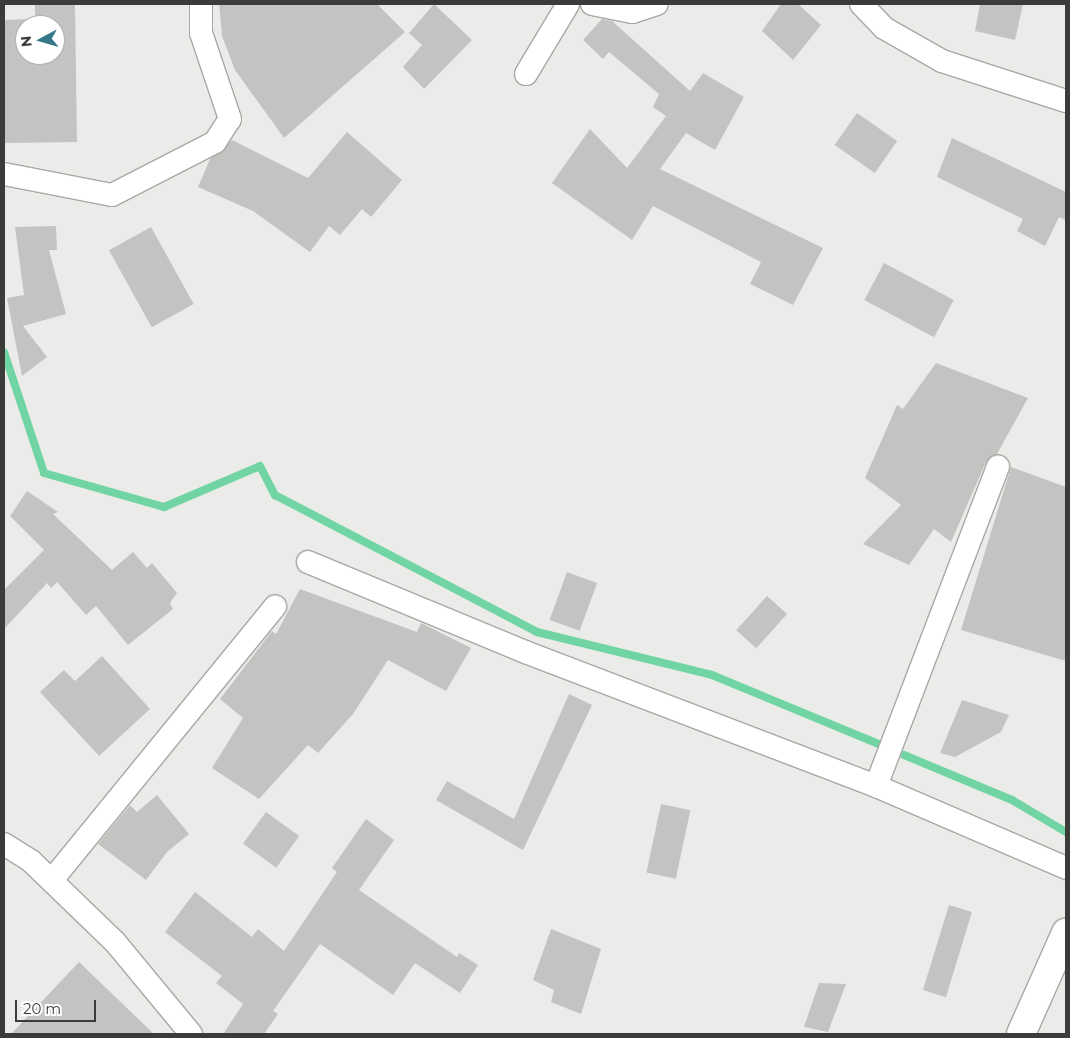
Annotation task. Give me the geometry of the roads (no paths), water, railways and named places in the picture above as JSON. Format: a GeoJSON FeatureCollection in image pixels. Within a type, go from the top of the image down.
{"type":"FeatureCollection","features":[{"type":"Feature","properties":{"kind":"main road"},"geometry":{"type":"LineString","coordinates":[[1022,1034],[1066,933]]}},
{"type":"Feature","properties":{"kind":"street"},"geometry":{"type":"LineString","coordinates":[[4,174],[112,195],[215,142],[230,119],[207,55],[201,4]]}},
{"type":"Feature","properties":{"kind":"street"},"geometry":{"type":"LineString","coordinates":[[526,74],[568,4]]}},
{"type":"Feature","properties":{"kind":"street"},"geometry":{"type":"LineString","coordinates":[[592,4],[632,12],[657,4]]}},
{"type":"Feature","properties":{"kind":"street"},"geometry":{"type":"LineString","coordinates":[[861,4],[884,28],[942,61],[1066,101]]}},
{"type":"Feature","properties":{"kind":"street"},"geometry":{"type":"LineString","coordinates":[[876,786],[998,467]]}},
{"type":"Feature","properties":{"kind":"street"},"geometry":{"type":"LineString","coordinates":[[308,562],[525,652],[876,786],[1066,868]]}},
{"type":"Feature","properties":{"kind":"street"},"geometry":{"type":"LineString","coordinates":[[52,880],[275,607]]}},
{"type":"Feature","properties":{"kind":"street"},"geometry":{"type":"LineString","coordinates":[[4,844],[52,880],[115,942],[191,1034]]}},
{"type":"Feature","properties":{"kind":"waterway"},"geometry":{"type":"LineString","coordinates":[[4,352],[44,473],[164,507],[260,466],[275,495],[537,632],[712,675],[881,745]]}},
{"type":"Feature","properties":{"kind":"waterway"},"geometry":{"type":"LineString","coordinates":[[904,755],[1012,800],[1066,832]]}}]}
